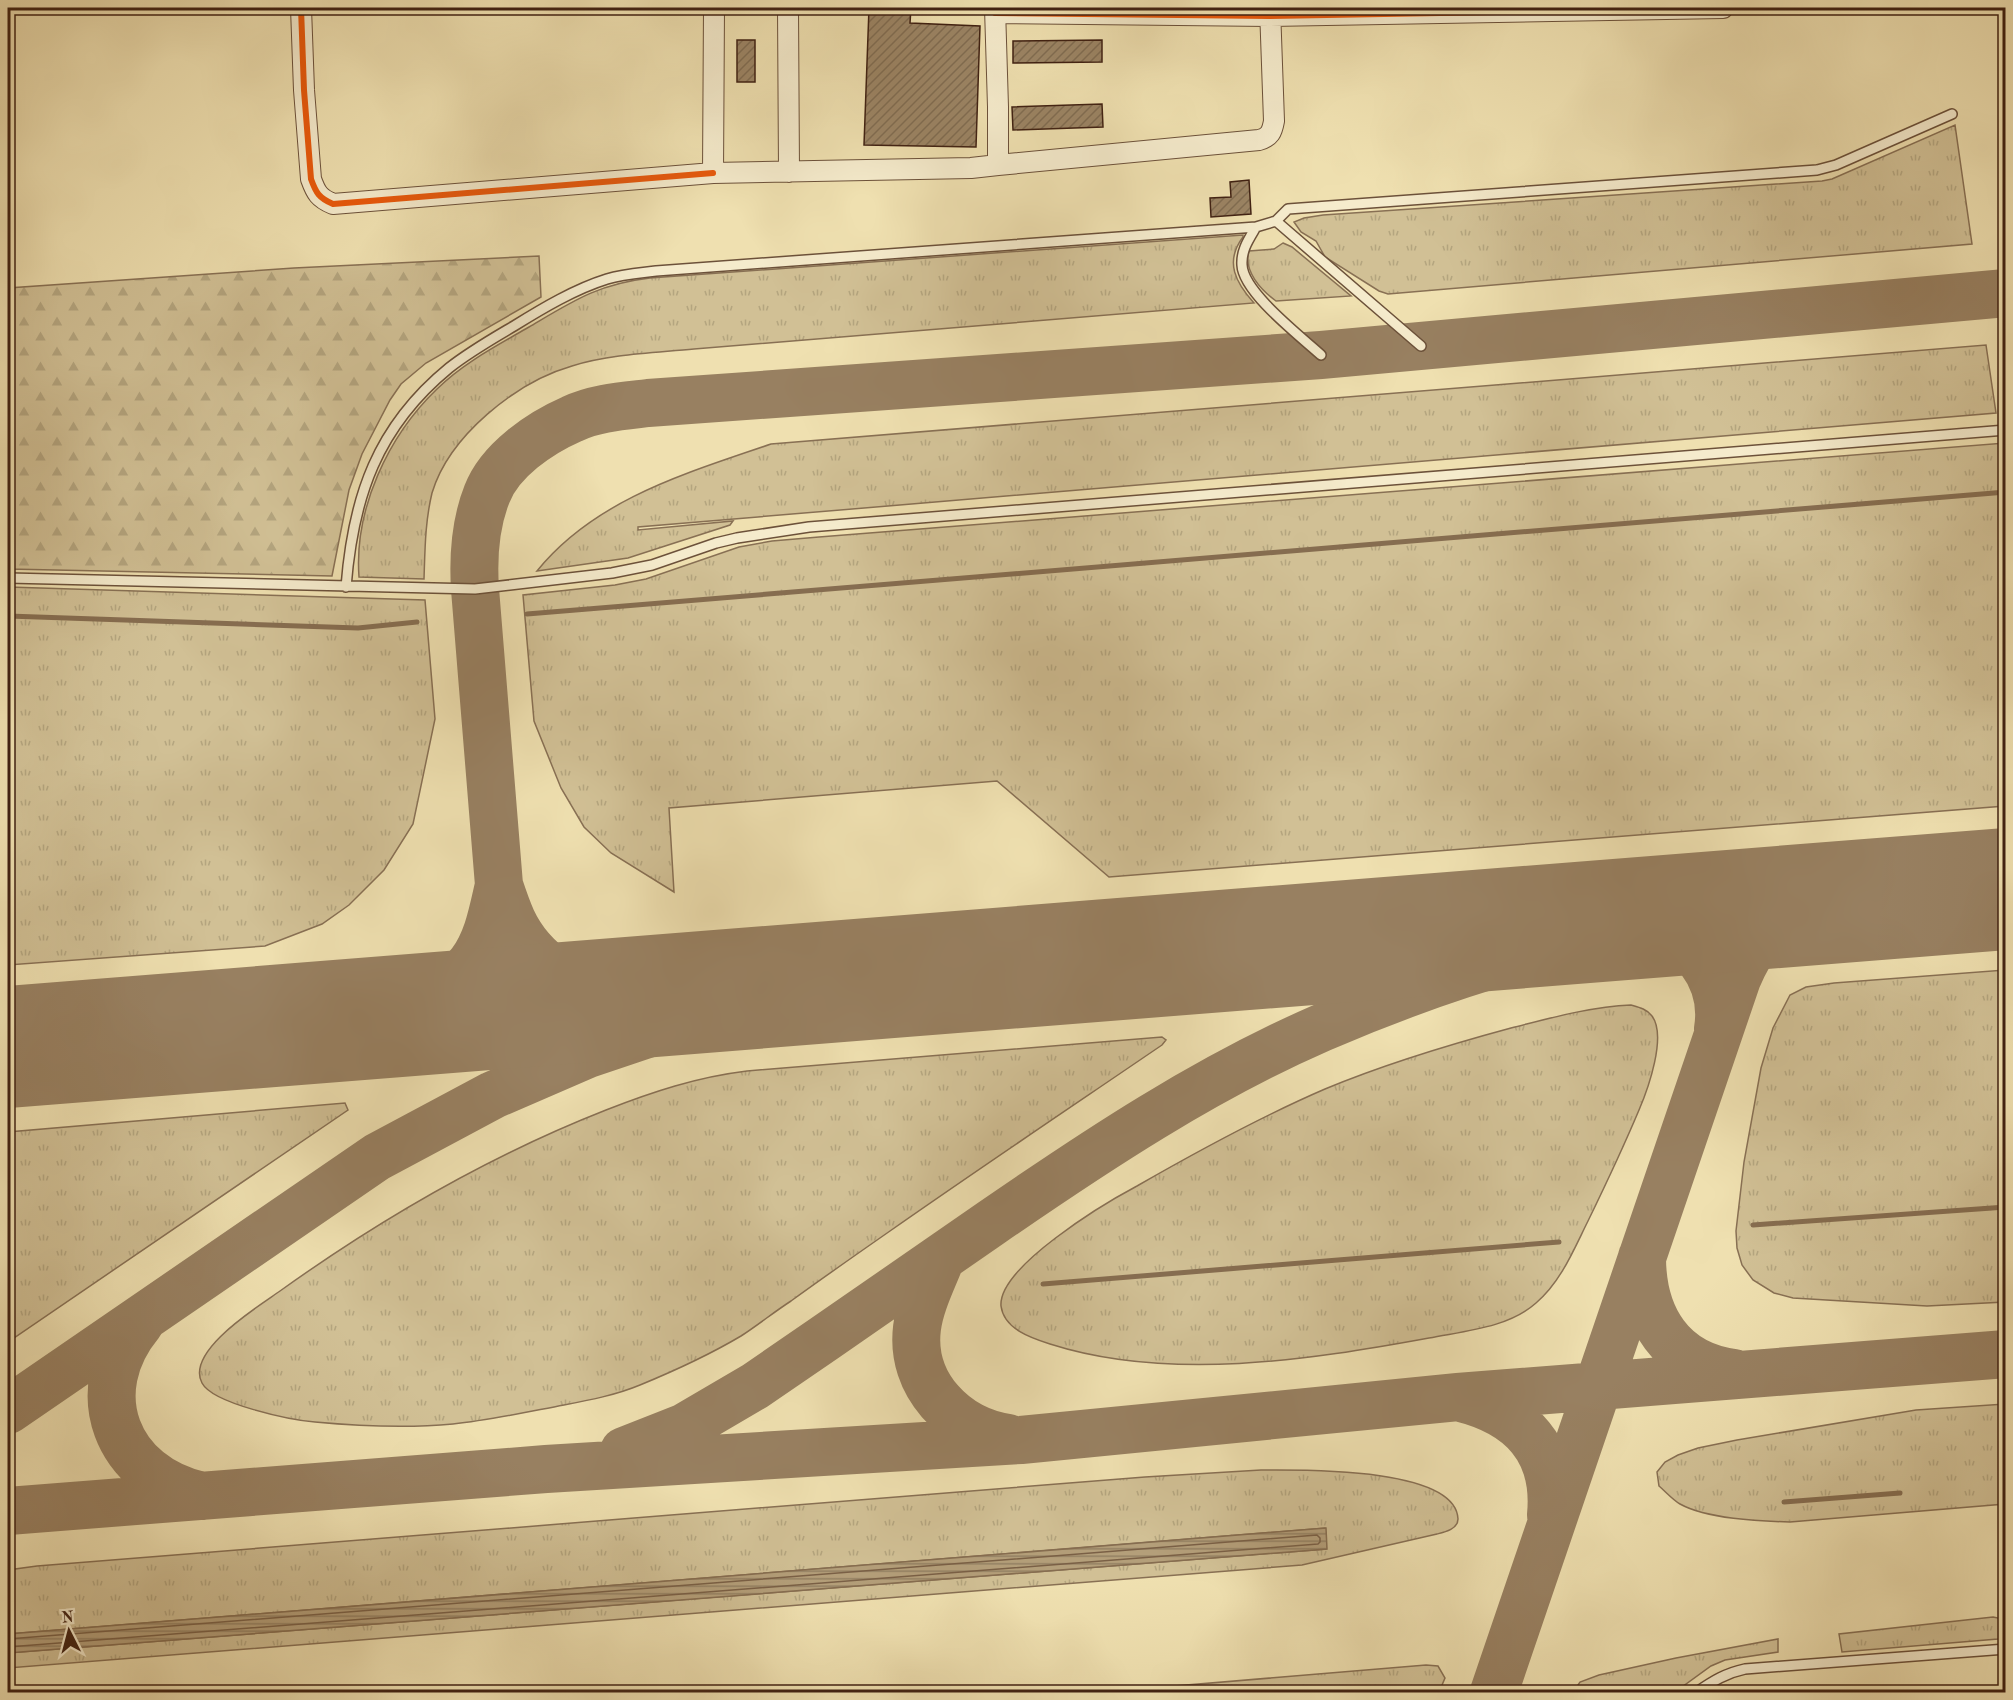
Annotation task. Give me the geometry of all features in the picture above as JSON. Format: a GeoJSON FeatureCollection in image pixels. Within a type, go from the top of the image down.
{"type":"FeatureCollection","features":[{"type":"Feature","properties":{"kind":"street"},"geometry":{"type":"LineString","coordinates":[[301,8],[311,179],[321,199],[333,204],[713,173],[971,168],[1266,138],[1270,134],[1274,121],[1270,12]]}},
{"type":"Feature","properties":{"kind":"street"},"geometry":{"type":"LineString","coordinates":[[713,173],[714,8]]}},
{"type":"Feature","properties":{"kind":"street"},"geometry":{"type":"LineString","coordinates":[[788,8],[789,172]]}},
{"type":"Feature","properties":{"kind":"street"},"geometry":{"type":"LineString","coordinates":[[998,165],[995,10],[1270,12],[1723,8]]}},
{"type":"Feature","properties":{"kind":"lane"},"geometry":{"type":"LineString","coordinates":[[346,587],[350,540],[363,491],[375,458],[389,432],[405,411],[423,391],[451,367],[495,337],[554,303],[606,279],[656,271],[1256,227],[1276,221],[1288,209],[1825,169],[1952,114]]}},
{"type":"Feature","properties":{"kind":"lane"},"geometry":{"type":"LineString","coordinates":[[1276,221],[1421,346]]}},
{"type":"Feature","properties":{"kind":"lane"},"geometry":{"type":"LineString","coordinates":[[1256,227],[1244,248],[1243,274],[1249,285],[1272,310],[1321,355]]}},
{"type":"Feature","properties":{"kind":"lane"},"geometry":{"type":"LineString","coordinates":[[8,578],[475,589],[572,579],[652,565],[716,543],[809,527],[2006,430]]}},
{"type":"Feature","properties":{"kind":"lane"},"geometry":{"type":"LineString","coordinates":[[1697,1692],[1728,1673],[1745,1669],[2006,1649]]}},
{"type":"Feature","properties":{"kind":"green space"},"geometry":{"type":"Polygon","coordinates":[[[1955,125],[1972,244],[1388,294],[1379,291],[1325,257],[1316,241],[1301,232],[1294,222],[1323,215],[1822,181],[1832,179],[1955,125]]]}},
{"type":"Feature","properties":{"kind":"green space"},"geometry":{"type":"Polygon","coordinates":[[[1243,235],[1237,246],[1233,264],[1242,288],[1254,303],[632,354],[587,362],[551,374],[508,398],[487,414],[453,451],[432,493],[427,525],[424,579],[359,577],[362,526],[369,500],[389,451],[419,408],[447,380],[481,355],[559,309],[600,289],[650,278],[1243,235]]]}},
{"type":"Feature","properties":{"kind":"green space"},"geometry":{"type":"Polygon","coordinates":[[[1283,243],[1292,247],[1351,296],[1276,301],[1251,273],[1248,258],[1249,251],[1274,249],[1283,243]]]}},
{"type":"Feature","properties":{"kind":"green space"},"geometry":{"type":"Polygon","coordinates":[[[539,256],[541,297],[426,363],[401,384],[390,400],[362,454],[349,490],[332,576],[8,569],[8,288],[294,268],[539,256]]]}},
{"type":"Feature","properties":{"kind":"green space"},"geometry":{"type":"Polygon","coordinates":[[[1986,345],[1996,413],[638,527],[638,530],[733,521],[730,525],[628,558],[537,571],[560,546],[586,525],[614,507],[675,478],[771,444],[1986,345]]]}},
{"type":"Feature","properties":{"kind":"green space"},"geometry":{"type":"Polygon","coordinates":[[[2005,443],[2005,806],[1109,877],[997,781],[669,808],[674,892],[611,853],[584,827],[561,788],[534,721],[523,595],[615,585],[646,579],[739,547],[772,541],[819,537],[2005,443]]]}},
{"type":"Feature","properties":{"kind":"green space"},"geometry":{"type":"Polygon","coordinates":[[[8,587],[425,600],[435,719],[413,824],[384,870],[349,905],[322,924],[265,946],[8,965],[8,587]]]}},
{"type":"Feature","properties":{"kind":"green space"},"geometry":{"type":"Polygon","coordinates":[[[2005,970],[2005,1302],[1927,1306],[1793,1298],[1774,1293],[1753,1280],[1742,1265],[1737,1248],[1736,1231],[1744,1162],[1761,1068],[1773,1028],[1790,995],[1806,987],[1834,983],[2005,970]]]}},
{"type":"Feature","properties":{"kind":"green space"},"geometry":{"type":"Polygon","coordinates":[[[1631,1005],[1645,1010],[1652,1016],[1658,1036],[1651,1076],[1643,1101],[1608,1180],[1566,1265],[1545,1295],[1512,1318],[1471,1330],[1336,1354],[1239,1364],[1191,1365],[1096,1356],[1050,1344],[1013,1327],[1003,1314],[1001,1306],[1005,1290],[1016,1273],[1056,1238],[1122,1194],[1277,1111],[1348,1080],[1440,1048],[1570,1014],[1631,1005]]]}},
{"type":"Feature","properties":{"kind":"green space"},"geometry":{"type":"Polygon","coordinates":[[[1162,1037],[1166,1040],[1162,1045],[924,1207],[741,1336],[631,1389],[509,1416],[453,1424],[384,1426],[315,1422],[254,1410],[221,1398],[209,1391],[202,1383],[200,1370],[204,1357],[214,1344],[242,1318],[318,1264],[437,1190],[478,1168],[563,1128],[640,1097],[693,1081],[747,1071],[1162,1037]]]}},
{"type":"Feature","properties":{"kind":"green space"},"geometry":{"type":"Polygon","coordinates":[[[345,1103],[348,1110],[8,1342],[8,1132],[345,1103]]]}},
{"type":"Feature","properties":{"kind":"green space"},"geometry":{"type":"Polygon","coordinates":[[[2005,1404],[2005,1504],[1790,1522],[1764,1521],[1718,1516],[1691,1509],[1677,1502],[1659,1486],[1657,1472],[1665,1462],[1698,1448],[1916,1410],[2005,1404]]]}},
{"type":"Feature","properties":{"kind":"green space"},"geometry":{"type":"Polygon","coordinates":[[[1261,1470],[1339,1472],[1404,1480],[1431,1489],[1450,1502],[1458,1519],[1456,1525],[1450,1530],[1440,1533],[1302,1565],[8,1668],[8,1653],[1326,1549],[1325,1528],[8,1634],[8,1570],[37,1566],[1145,1477],[1261,1470]]]}},
{"type":"Feature","properties":{"kind":"green space"},"geometry":{"type":"Polygon","coordinates":[[[1993,1617],[2003,1619],[2003,1634],[1998,1639],[1842,1652],[1839,1634],[1993,1617]]]}},
{"type":"Feature","properties":{"kind":"green space"},"geometry":{"type":"Polygon","coordinates":[[[1778,1639],[1778,1652],[1725,1660],[1711,1666],[1675,1692],[1573,1692],[1580,1682],[1599,1675],[1778,1639]]]}},
{"type":"Feature","properties":{"kind":"green space"},"geometry":{"type":"Polygon","coordinates":[[[1426,1665],[1438,1666],[1445,1678],[1439,1692],[1103,1692],[1426,1665]]]}},
{"type":"Feature","properties":{"kind":"water"},"geometry":{"type":"Polygon","coordinates":[[[1326,1528],[1327,1549],[8,1653],[8,1634],[1326,1528]]]}},
{"type":"Feature","properties":{"kind":"building"},"geometry":{"type":"Polygon","coordinates":[[[736,8],[756,8],[756,13],[737,13],[736,8]]]}},
{"type":"Feature","properties":{"kind":"building"},"geometry":{"type":"Polygon","coordinates":[[[869,8],[911,8],[910,23],[980,26],[976,147],[864,145],[869,8]]]}},
{"type":"Feature","properties":{"kind":"building"},"geometry":{"type":"Polygon","coordinates":[[[737,40],[755,40],[755,82],[737,82],[737,40]]]}},
{"type":"Feature","properties":{"kind":"building"},"geometry":{"type":"Polygon","coordinates":[[[1102,40],[1102,62],[1013,63],[1013,41],[1102,40]]]}},
{"type":"Feature","properties":{"kind":"building"},"geometry":{"type":"Polygon","coordinates":[[[1102,104],[1103,127],[1013,130],[1012,107],[1102,104]]]}},
{"type":"Feature","properties":{"kind":"building"},"geometry":{"type":"Polygon","coordinates":[[[1249,180],[1251,214],[1211,217],[1210,198],[1231,197],[1230,182],[1249,180]]]}},
{"type":"Feature","properties":{"kind":"waterway"},"geometry":{"type":"LineString","coordinates":[[527,614],[2006,492]]}},
{"type":"Feature","properties":{"kind":"waterway"},"geometry":{"type":"LineString","coordinates":[[8,616],[358,628],[417,622]]}},
{"type":"Feature","properties":{"kind":"waterway"},"geometry":{"type":"LineString","coordinates":[[1753,1225],[2006,1207]]}},
{"type":"Feature","properties":{"kind":"waterway"},"geometry":{"type":"LineString","coordinates":[[1043,1284],[1559,1242]]}},
{"type":"Feature","properties":{"kind":"waterway"},"geometry":{"type":"LineString","coordinates":[[1784,1502],[1900,1493]]}},
{"type":"Feature","properties":{"kind":"taxiway"},"geometry":{"type":"LineString","coordinates":[[683,993],[622,995],[588,988],[572,981],[543,962],[531,949],[510,916],[499,885],[475,589],[476,541],[487,494],[501,470],[522,449],[560,425],[581,415],[600,410],[648,403],[1321,355],[2006,293]]}},
{"type":"Feature","properties":{"kind":"taxiway"},"geometry":{"type":"LineString","coordinates":[[339,1021],[411,1004],[428,997],[458,977],[471,963],[482,945],[499,885]]}},
{"type":"Feature","properties":{"kind":"taxiway"},"geometry":{"type":"LineString","coordinates":[[1494,1692],[1737,979],[1751,951],[1768,931],[1790,916],[1819,904]]}},
{"type":"Feature","properties":{"kind":"taxiway"},"geometry":{"type":"LineString","coordinates":[[624,1451],[685,1427],[755,1386],[1111,1143],[1193,1093],[1278,1048],[1388,1001],[1455,977],[1558,946],[1638,929],[1775,908]]}},
{"type":"Feature","properties":{"kind":"taxiway"},"geometry":{"type":"LineString","coordinates":[[1640,923],[1674,936],[1700,960],[1710,975],[1716,992],[1719,1010],[1718,1029]]}},
{"type":"Feature","properties":{"kind":"taxiway"},"geometry":{"type":"LineString","coordinates":[[8,1410],[377,1157],[493,1095],[588,1054],[686,1021],[789,996],[917,974]]}},
{"type":"Feature","properties":{"kind":"taxiway"},"geometry":{"type":"LineString","coordinates":[[1642,1257],[1643,1279],[1648,1299],[1654,1318],[1664,1334],[1677,1349],[1693,1360],[1712,1368],[1734,1373]]}},
{"type":"Feature","properties":{"kind":"taxiway"},"geometry":{"type":"LineString","coordinates":[[941,1258],[921,1310],[917,1328],[917,1349],[921,1368],[929,1386],[954,1415],[970,1425],[1008,1438]]}},
{"type":"Feature","properties":{"kind":"taxiway"},"geometry":{"type":"LineString","coordinates":[[140,1323],[123,1349],[114,1376],[112,1403],[117,1428],[130,1451],[148,1471],[172,1486],[202,1496]]}},
{"type":"Feature","properties":{"kind":"taxiway"},"geometry":{"type":"LineString","coordinates":[[8,1511],[546,1469],[1021,1440],[1458,1397],[2006,1354]]}},
{"type":"Feature","properties":{"kind":"taxiway"},"geometry":{"type":"LineString","coordinates":[[1461,1398],[1501,1413],[1531,1438],[1541,1453],[1548,1471],[1551,1515]]}},
{"type":"Feature","properties":{"kind":"runway"},"geometry":{"type":"LineString","coordinates":[[8,1047],[2006,889]]}},
{"type":"Feature","properties":{"kind":"cycle path"},"geometry":{"type":"LineString","coordinates":[[301,8],[311,179],[324,200],[333,204],[713,173]]}},
{"type":"Feature","properties":{"kind":"cycle path"},"geometry":{"type":"LineString","coordinates":[[995,13],[1270,16],[1723,8]]}}]}
